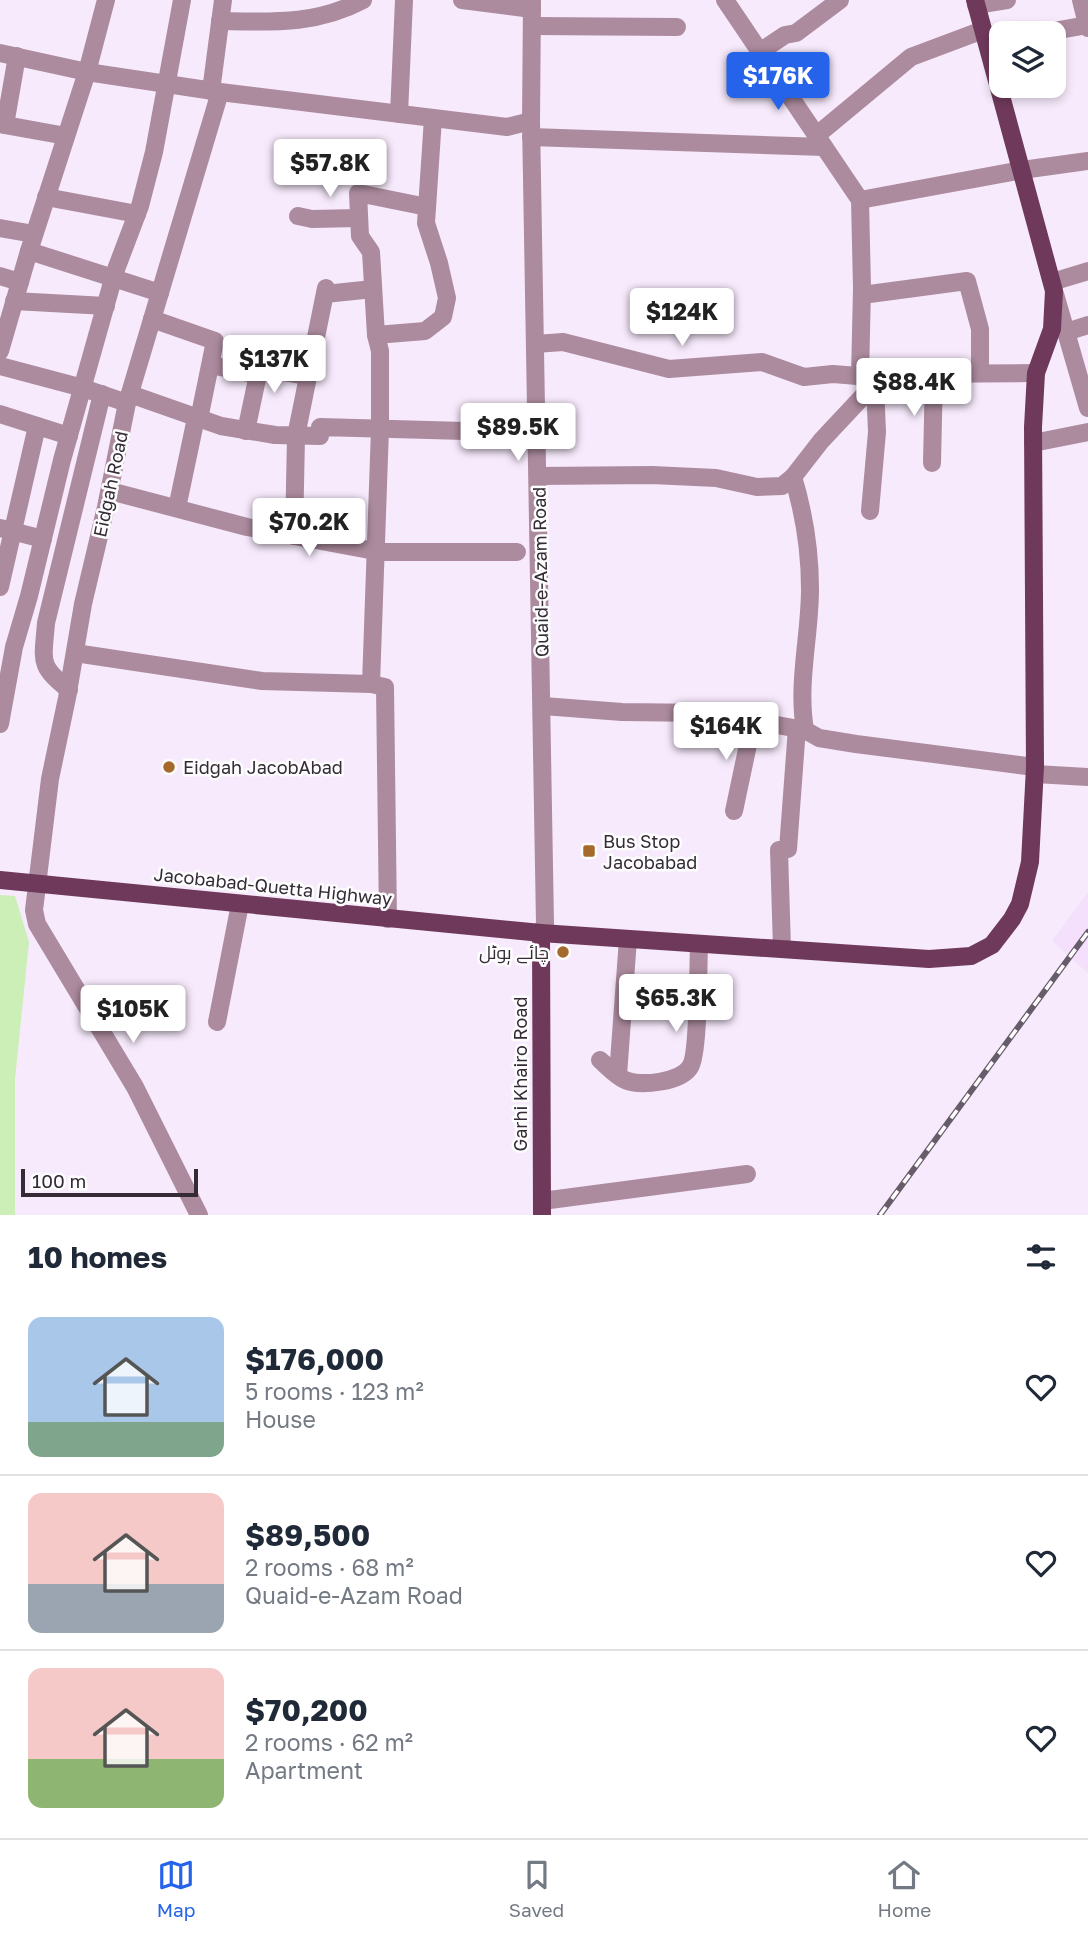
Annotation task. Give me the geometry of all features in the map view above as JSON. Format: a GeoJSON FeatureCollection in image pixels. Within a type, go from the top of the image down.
{"type":"FeatureCollection","features":[{"type":"Feature","properties":{"kind":"main road","name":"Jacobabad-Quetta Highway"},"geometry":{"type":"LineString","coordinates":[[976,3],[989,36]]}},
{"type":"Feature","properties":{"kind":"main road","name":"Jacobabad-Quetta Highway"},"geometry":{"type":"LineString","coordinates":[[0,880],[388,919],[699,944],[929,959],[971,956],[992,945],[1020,904],[1030,862],[1035,771],[1033,443],[1036,373],[1052,329],[1053,287],[1005,98]]}},
{"type":"Feature","properties":{"kind":"main road","name":"Garhi Khairo Road"},"geometry":{"type":"LineString","coordinates":[[541,933],[542,1208]]}},
{"type":"Feature","properties":{"kind":"street"},"geometry":{"type":"LineString","coordinates":[[0,351],[31,242],[87,72],[106,0]]}},
{"type":"Feature","properties":{"kind":"street"},"geometry":{"type":"LineString","coordinates":[[0,724],[14,647],[69,436],[113,278],[137,214],[154,152],[182,0]]}},
{"type":"Feature","properties":{"kind":"street","name":"Eidgah Road"},"geometry":{"type":"LineString","coordinates":[[199,1215],[135,1087],[37,924],[34,910],[50,779],[69,690],[83,604],[110,491],[128,398],[215,92],[223,0]]}},
{"type":"Feature","properties":{"kind":"street"},"geometry":{"type":"LineString","coordinates":[[220,21],[291,22],[348,8],[363,0]]}},
{"type":"Feature","properties":{"kind":"street"},"geometry":{"type":"LineString","coordinates":[[399,114],[404,0]]}},
{"type":"Feature","properties":{"kind":"street"},"geometry":{"type":"LineString","coordinates":[[462,0],[532,11],[677,27]]}},
{"type":"Feature","properties":{"kind":"street"},"geometry":{"type":"LineString","coordinates":[[725,0],[860,200],[862,295],[877,432],[870,511]]}},
{"type":"Feature","properties":{"kind":"street"},"geometry":{"type":"LineString","coordinates":[[761,51],[785,35],[796,33],[839,0]]}},
{"type":"Feature","properties":{"kind":"street"},"geometry":{"type":"LineString","coordinates":[[976,3],[1007,0]]}},
{"type":"Feature","properties":{"kind":"street"},"geometry":{"type":"LineString","coordinates":[[1066,29],[1088,26],[1081,0]]}},
{"type":"Feature","properties":{"kind":"street","name":"Quaid-e-Azam Road"},"geometry":{"type":"LineString","coordinates":[[532,11],[531,129],[545,924],[541,933]]}},
{"type":"Feature","properties":{"kind":"street"},"geometry":{"type":"LineString","coordinates":[[66,136],[3,124],[8,54],[87,72],[215,92],[507,127],[821,141],[911,57],[989,38]]}},
{"type":"Feature","properties":{"kind":"street"},"geometry":{"type":"LineString","coordinates":[[376,335],[425,331],[443,317],[447,298],[426,223],[433,118]]}},
{"type":"Feature","properties":{"kind":"street"},"geometry":{"type":"LineString","coordinates":[[860,200],[1022,170],[1088,161]]}},
{"type":"Feature","properties":{"kind":"street"},"geometry":{"type":"LineString","coordinates":[[372,684],[380,351],[376,335],[371,252],[360,236],[358,193],[427,207]]}},
{"type":"Feature","properties":{"kind":"street"},"geometry":{"type":"LineString","coordinates":[[46,197],[137,214]]}},
{"type":"Feature","properties":{"kind":"street"},"geometry":{"type":"LineString","coordinates":[[298,216],[313,219],[359,218]]}},
{"type":"Feature","properties":{"kind":"street"},"geometry":{"type":"LineString","coordinates":[[0,228],[113,278],[160,293]]}},
{"type":"Feature","properties":{"kind":"street"},"geometry":{"type":"LineString","coordinates":[[1088,271],[1053,287],[1088,408]]}},
{"type":"Feature","properties":{"kind":"street"},"geometry":{"type":"LineString","coordinates":[[0,276],[20,282]]}},
{"type":"Feature","properties":{"kind":"street"},"geometry":{"type":"LineString","coordinates":[[862,295],[967,281],[980,328],[980,373]]}},
{"type":"Feature","properties":{"kind":"street"},"geometry":{"type":"LineString","coordinates":[[294,536],[296,436],[325,291],[373,289]]}},
{"type":"Feature","properties":{"kind":"street"},"geometry":{"type":"LineString","coordinates":[[14,301],[106,306]]}},
{"type":"Feature","properties":{"kind":"street"},"geometry":{"type":"LineString","coordinates":[[152,319],[215,341],[177,508]]}},
{"type":"Feature","properties":{"kind":"street"},"geometry":{"type":"LineString","coordinates":[[1066,332],[1088,324]]}},
{"type":"Feature","properties":{"kind":"street"},"geometry":{"type":"LineString","coordinates":[[535,344],[564,342],[669,369],[762,362],[804,377],[833,374],[873,379],[899,374],[1036,373]]}},
{"type":"Feature","properties":{"kind":"street"},"geometry":{"type":"LineString","coordinates":[[211,365],[260,365],[308,376]]}},
{"type":"Feature","properties":{"kind":"street"},"geometry":{"type":"LineString","coordinates":[[246,431],[260,365]]}},
{"type":"Feature","properties":{"kind":"street"},"geometry":{"type":"LineString","coordinates":[[0,366],[246,431],[296,436],[320,436],[320,427],[537,433]]}},
{"type":"Feature","properties":{"kind":"street"},"geometry":{"type":"LineString","coordinates":[[932,463],[934,374]]}},
{"type":"Feature","properties":{"kind":"street"},"geometry":{"type":"LineString","coordinates":[[538,476],[652,475],[716,478],[757,487],[782,486],[793,477],[873,379]]}},
{"type":"Feature","properties":{"kind":"street"},"geometry":{"type":"LineString","coordinates":[[69,690],[47,672],[43,655],[46,623],[102,394]]}},
{"type":"Feature","properties":{"kind":"street"},"geometry":{"type":"LineString","coordinates":[[0,415],[69,436]]}},
{"type":"Feature","properties":{"kind":"street"},"geometry":{"type":"LineString","coordinates":[[0,587],[6,530],[37,426]]}},
{"type":"Feature","properties":{"kind":"street"},"geometry":{"type":"LineString","coordinates":[[1033,443],[1088,432]]}},
{"type":"Feature","properties":{"kind":"street"},"geometry":{"type":"LineString","coordinates":[[782,949],[779,850],[788,849],[801,729],[810,589],[806,527],[793,477]]}},
{"type":"Feature","properties":{"kind":"street"},"geometry":{"type":"LineString","coordinates":[[110,491],[247,527],[374,551],[517,552]]}},
{"type":"Feature","properties":{"kind":"street"},"geometry":{"type":"LineString","coordinates":[[6,530],[43,539]]}},
{"type":"Feature","properties":{"kind":"street"},"geometry":{"type":"LineString","coordinates":[[75,653],[262,681],[372,684],[385,687],[388,919]]}},
{"type":"Feature","properties":{"kind":"street"},"geometry":{"type":"LineString","coordinates":[[542,706],[622,712],[708,713],[801,729],[819,738],[1088,778]]}},
{"type":"Feature","properties":{"kind":"street"},"geometry":{"type":"LineString","coordinates":[[734,811],[753,721]]}},
{"type":"Feature","properties":{"kind":"street"},"geometry":{"type":"LineString","coordinates":[[218,1022],[240,904]]}},
{"type":"Feature","properties":{"kind":"street"},"geometry":{"type":"LineString","coordinates":[[618,1074],[628,939]]}},
{"type":"Feature","properties":{"kind":"street"},"geometry":{"type":"LineString","coordinates":[[600,1059],[625,1080],[656,1084],[682,1074],[691,1067],[695,1048],[699,944]]}},
{"type":"Feature","properties":{"kind":"street"},"geometry":{"type":"LineString","coordinates":[[542,1208],[747,1174]]}},
{"type":"Feature","properties":{"kind":"shaded area"},"geometry":{"type":"Polygon","coordinates":[[[1088,892],[1088,973],[1052,941],[1088,892]]]}},
{"type":"Feature","properties":{"kind":"green space"},"geometry":{"type":"Polygon","coordinates":[[[0,895],[15,896],[29,942],[15,1079],[15,1215],[0,1215],[0,895]]]}},
{"type":"Feature","properties":{"kind":"railway"},"geometry":{"type":"LineString","coordinates":[[880,1215],[1088,932]]}},
{"type":"Feature","properties":{"kind":"place","name":"Eidgah JacobAbad"},"geometry":{"type":"Point","coordinates":[169,767]}},
{"type":"Feature","properties":{"kind":"place","name":"Bus Stop Jacobabad"},"geometry":{"type":"Point","coordinates":[589,851]}},
{"type":"Feature","properties":{"kind":"place","name":"چائے ہوٹل"},"geometry":{"type":"Point","coordinates":[563,952]}}]}
